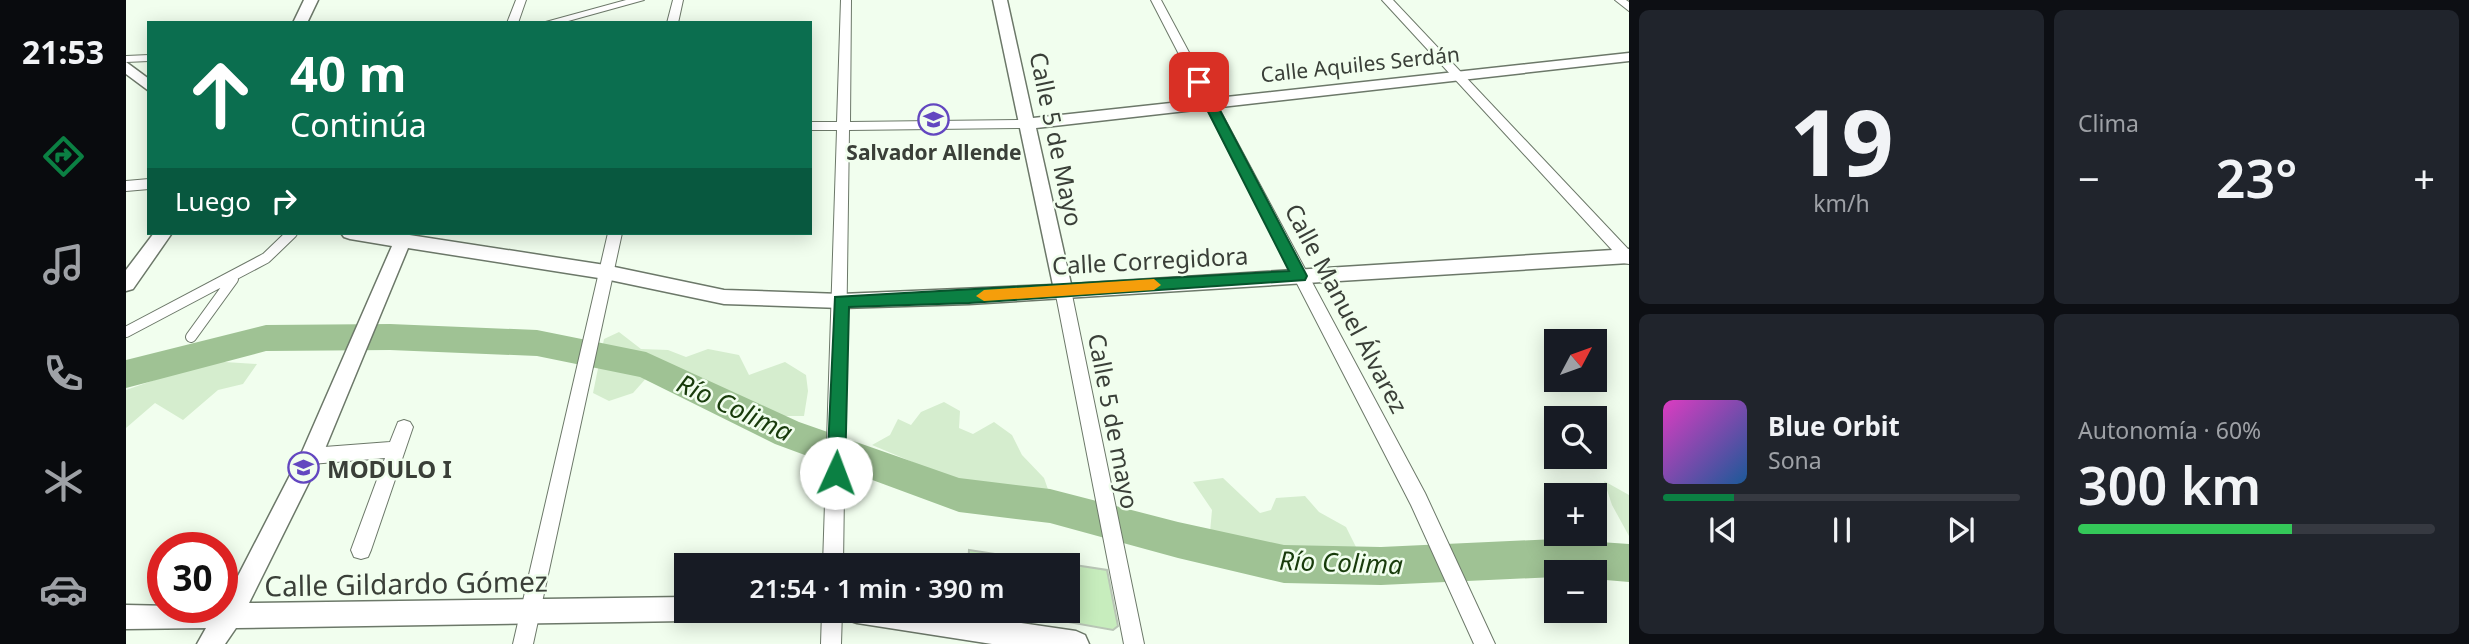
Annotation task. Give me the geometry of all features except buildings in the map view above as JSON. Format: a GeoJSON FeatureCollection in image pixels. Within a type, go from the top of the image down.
{"type":"FeatureCollection","features":[{"type":"Feature","properties":{"kind":"street"},"geometry":{"type":"LineString","coordinates":[[301,21],[311,0]]}},
{"type":"Feature","properties":{"kind":"street"},"geometry":{"type":"LineString","coordinates":[[513,21],[521,0]]}},
{"type":"Feature","properties":{"kind":"street"},"geometry":{"type":"LineString","coordinates":[[555,21],[639,0]]}},
{"type":"Feature","properties":{"kind":"street"},"geometry":{"type":"LineString","coordinates":[[673,21],[678,0]]}},
{"type":"Feature","properties":{"kind":"street"},"geometry":{"type":"LineString","coordinates":[[833,553],[846,0]]}},
{"type":"Feature","properties":{"kind":"street","name":"Calle 5 de Mayo"},"geometry":{"type":"LineString","coordinates":[[1000,0],[1063,290]]}},
{"type":"Feature","properties":{"kind":"street","name":"Calle Manuel Álvarez"},"geometry":{"type":"LineString","coordinates":[[1156,0],[1418,499],[1484,642]]}},
{"type":"Feature","properties":{"kind":"street"},"geometry":{"type":"LineString","coordinates":[[1387,0],[1628,257]]}},
{"type":"Feature","properties":{"kind":"street"},"geometry":{"type":"LineString","coordinates":[[1620,0],[1629,8]]}},
{"type":"Feature","properties":{"kind":"street","name":"Calle Aquiles Serdán"},"geometry":{"type":"LineString","coordinates":[[812,126],[1027,124],[1629,57]]}},
{"type":"Feature","properties":{"kind":"street"},"geometry":{"type":"LineString","coordinates":[[126,59],[147,58]]}},
{"type":"Feature","properties":{"kind":"street"},"geometry":{"type":"LineString","coordinates":[[126,66],[147,86]]}},
{"type":"Feature","properties":{"kind":"street"},"geometry":{"type":"LineString","coordinates":[[126,186],[147,184]]}},
{"type":"Feature","properties":{"kind":"street"},"geometry":{"type":"LineString","coordinates":[[126,284],[162,235]]}},
{"type":"Feature","properties":{"kind":"street"},"geometry":{"type":"LineString","coordinates":[[126,332],[266,258],[290,235]]}},
{"type":"Feature","properties":{"kind":"street","name":"Calle Corregidora"},"geometry":{"type":"LineString","coordinates":[[377,235],[404,237],[605,272],[724,297],[841,301],[1628,257]]}},
{"type":"Feature","properties":{"kind":"street"},"geometry":{"type":"LineString","coordinates":[[523,644],[614,235]]}},
{"type":"Feature","properties":{"kind":"street"},"geometry":{"type":"LineString","coordinates":[[238,598],[311,456],[404,237]]}},
{"type":"Feature","properties":{"kind":"street"},"geometry":{"type":"LineString","coordinates":[[191,337],[235,276]]}},
{"type":"Feature","properties":{"kind":"street","name":"Calle 5 de mayo"},"geometry":{"type":"LineString","coordinates":[[1063,290],[1134,644]]}},
{"type":"Feature","properties":{"kind":"street"},"geometry":{"type":"LineString","coordinates":[[361,550],[404,427]]}},
{"type":"Feature","properties":{"kind":"street"},"geometry":{"type":"LineString","coordinates":[[311,456],[397,449]]}},
{"type":"Feature","properties":{"kind":"street","name":"Calle Gildardo Gómez"},"geometry":{"type":"LineString","coordinates":[[238,616],[674,609]]}},
{"type":"Feature","properties":{"kind":"street","name":"Calle Gildardo Gómez"},"geometry":{"type":"LineString","coordinates":[[126,617],[147,617]]}},
{"type":"Feature","properties":{"kind":"street"},"geometry":{"type":"LineString","coordinates":[[210,644],[224,623]]}},
{"type":"Feature","properties":{"kind":"street"},"geometry":{"type":"LineString","coordinates":[[831,644],[832,623]]}},
{"type":"Feature","properties":{"kind":"street"},"geometry":{"type":"LineString","coordinates":[[937,623],[1076,644]]}},
{"type":"Feature","properties":{"kind":"green space"},"geometry":{"type":"Polygon","coordinates":[[[619,332],[641,349],[668,350],[686,357],[708,349],[739,355],[749,375],[785,362],[806,375],[808,391],[804,416],[770,416],[723,409],[696,383],[670,386],[649,375],[633,393],[609,401],[593,393],[604,339],[619,332]]]}},
{"type":"Feature","properties":{"kind":"green space"},"geometry":{"type":"Polygon","coordinates":[[[209,361],[257,364],[243,384],[218,390],[183,420],[155,403],[126,428],[126,390],[209,361]]]}},
{"type":"Feature","properties":{"kind":"green space"},"geometry":{"type":"Polygon","coordinates":[[[944,402],[960,411],[959,428],[973,434],[994,422],[1012,435],[1022,455],[1044,478],[1050,495],[955,480],[872,445],[890,435],[898,419],[911,425],[921,412],[944,402]]]}},
{"type":"Feature","properties":{"kind":"green space"},"geometry":{"type":"Polygon","coordinates":[[[1223,478],[1260,513],[1271,510],[1276,498],[1305,496],[1319,512],[1346,527],[1357,549],[1285,555],[1210,532],[1212,510],[1193,482],[1223,478]]]}},
{"type":"Feature","properties":{"kind":"green space"},"geometry":{"type":"Polygon","coordinates":[[[1604,481],[1629,495],[1629,536],[1612,505],[1607,483],[1604,481]]]}},
{"type":"Feature","properties":{"kind":"waterway","name":"Río Colima"},"geometry":{"type":"LineString","coordinates":[[126,374],[266,338],[390,337],[537,343],[646,365],[787,433],[959,495],[1050,506],[1178,540],[1284,564],[1381,566],[1556,558],[1629,563]]}},
{"type":"Feature","properties":{"kind":"slow traffic"},"geometry":{"type":"LineString","coordinates":[[984,296],[1154,285]]}},
{"type":"Feature","properties":{"kind":"place","name":"Salvador Allende"},"geometry":{"type":"Point","coordinates":[934,120]}},
{"type":"Feature","properties":{"kind":"place","name":"MODULO I"},"geometry":{"type":"Point","coordinates":[304,468]}},
{"type":"Feature","properties":{"kind":"route"},"geometry":{"type":"LineString","coordinates":[[836,473],[841,301],[969,297],[1300,276],[1199,82]]}}]}
